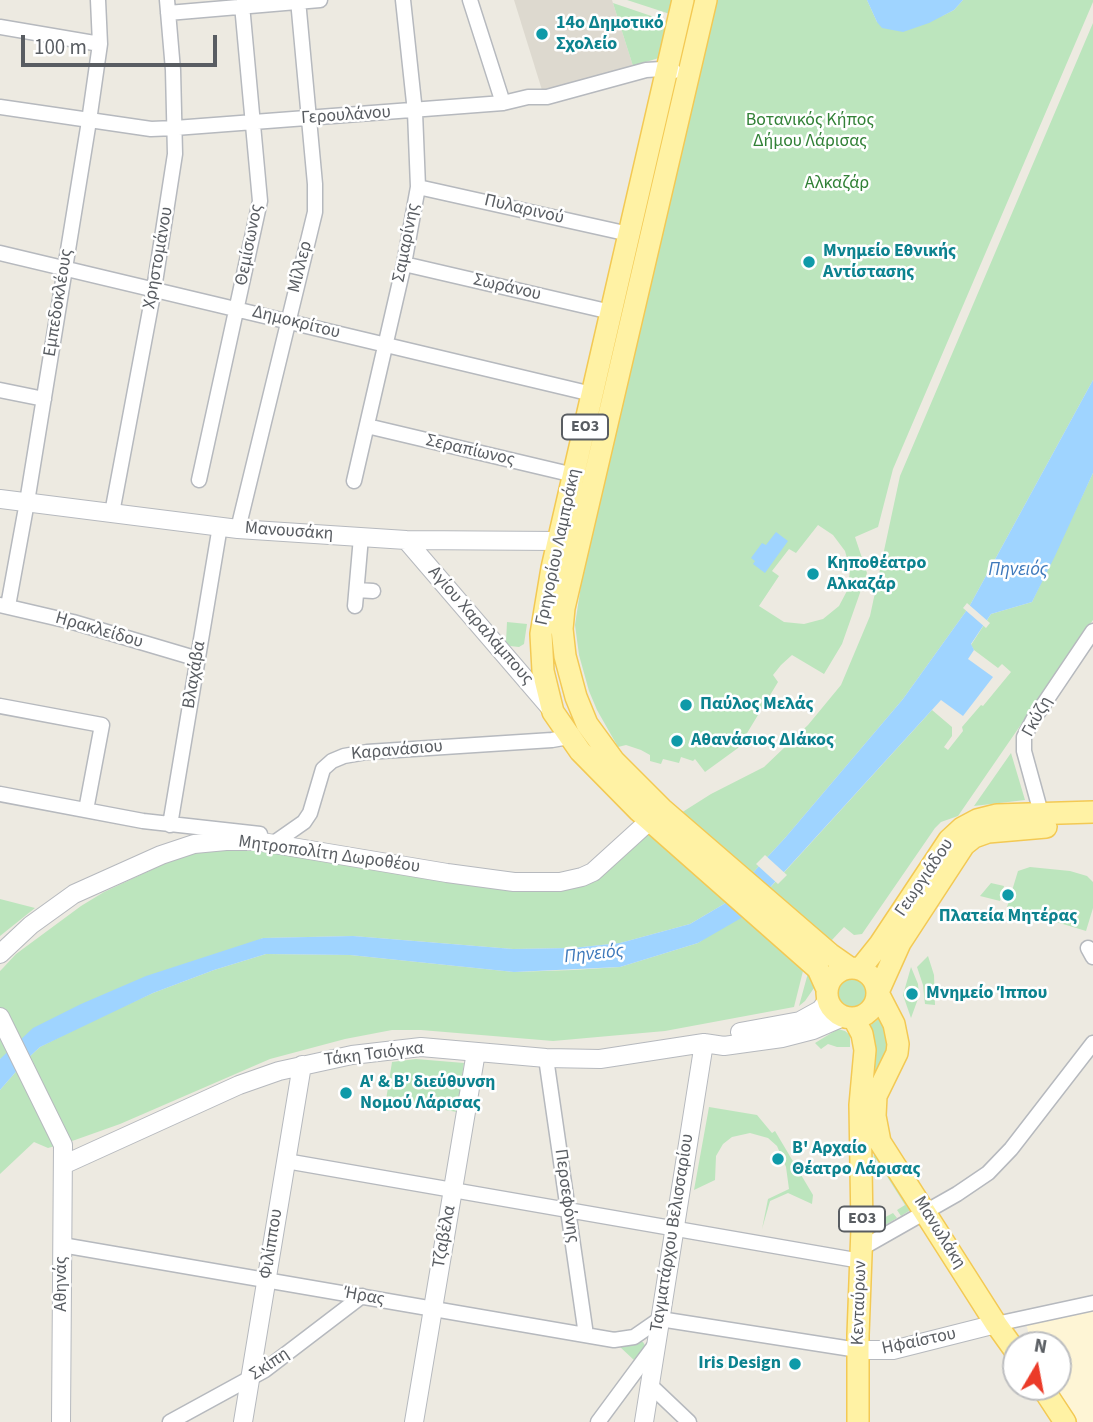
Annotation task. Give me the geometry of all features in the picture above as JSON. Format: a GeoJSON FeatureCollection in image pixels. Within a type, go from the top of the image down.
{"type":"FeatureCollection","features":[{"type":"Feature","properties":{"kind":"main road","name":"Γρηγορίου Λαμπράκη"},"geometry":{"type":"LineString","coordinates":[[683,0],[558,541],[541,634],[543,671],[553,712],[569,737],[599,771],[659,818],[820,958],[855,969]]}},
{"type":"Feature","properties":{"kind":"main road","name":"Γρηγορίου Λαμπράκη"},"geometry":{"type":"LineString","coordinates":[[659,818],[599,743],[587,723],[565,656],[563,623],[706,0]]}},
{"type":"Feature","properties":{"kind":"main road","name":"Γεωργιάδου"},"geometry":{"type":"LineString","coordinates":[[878,992],[909,927],[956,855],[966,834],[991,816],[1093,811]]}},
{"type":"Feature","properties":{"kind":"main road","name":"Γεωργιάδου"},"geometry":{"type":"LineString","coordinates":[[855,969],[880,944],[949,839],[997,830],[1093,826]]}},
{"type":"Feature","properties":{"kind":"main road","name":"Γρηγορίου Λαμπράκη"},"geometry":{"type":"LineString","coordinates":[[820,958],[827,994]]}},
{"type":"Feature","properties":{"kind":"main road","name":"ΕΟ3"},"geometry":{"type":"LineString","coordinates":[[855,969],[872,978],[878,992]]}},
{"type":"Feature","properties":{"kind":"main road"},"geometry":{"type":"LineString","coordinates":[[827,994],[830,981],[837,973],[855,969]]}},
{"type":"Feature","properties":{"kind":"main road"},"geometry":{"type":"LineString","coordinates":[[848,1018],[864,1016],[871,1011],[878,992]]}},
{"type":"Feature","properties":{"kind":"main road","name":"Μανωλάκη"},"geometry":{"type":"LineString","coordinates":[[878,992],[894,1024],[898,1044],[897,1053],[876,1096],[877,1135],[1002,1332]]}},
{"type":"Feature","properties":{"kind":"main road","name":"ΕΟ3"},"geometry":{"type":"LineString","coordinates":[[827,994],[833,1010],[848,1018]]}},
{"type":"Feature","properties":{"kind":"main road","name":"Κενταύρων"},"geometry":{"type":"LineString","coordinates":[[848,1018],[862,1034],[865,1050],[860,1105],[858,1422]]}},
{"type":"Feature","properties":{"kind":"main road"},"geometry":{"type":"LineString","coordinates":[[1051,1401],[1065,1422]]}},
{"type":"Feature","properties":{"kind":"street","name":"Εμπεδοκλέους"},"geometry":{"type":"LineString","coordinates":[[4,605],[27,502],[89,121],[100,44],[98,0]]}},
{"type":"Feature","properties":{"kind":"street"},"geometry":{"type":"LineString","coordinates":[[167,6],[320,0]]}},
{"type":"Feature","properties":{"kind":"street","name":"Σαμαρίνης"},"geometry":{"type":"LineString","coordinates":[[354,481],[404,264],[418,187],[415,112],[402,0]]}},
{"type":"Feature","properties":{"kind":"street"},"geometry":{"type":"LineString","coordinates":[[470,0],[503,103]]}},
{"type":"Feature","properties":{"kind":"street","name":"Μίλλερ"},"geometry":{"type":"LineString","coordinates":[[238,529],[315,212],[315,184],[298,1]]}},
{"type":"Feature","properties":{"kind":"street","name":"Θεμίσωνος"},"geometry":{"type":"LineString","coordinates":[[199,480],[260,201],[242,5]]}},
{"type":"Feature","properties":{"kind":"street","name":"Χρηστομάνου"},"geometry":{"type":"LineString","coordinates":[[113,513],[172,184],[175,128],[167,6]]}},
{"type":"Feature","properties":{"kind":"street"},"geometry":{"type":"LineString","coordinates":[[0,27],[100,44]]}},
{"type":"Feature","properties":{"kind":"street","name":"Γερουλάνου"},"geometry":{"type":"LineString","coordinates":[[0,107],[151,129],[175,128],[415,112],[503,103],[528,97],[547,97],[646,70],[667,70],[688,75]]}},
{"type":"Feature","properties":{"kind":"street","name":"Πυλαρινού"},"geometry":{"type":"LineString","coordinates":[[418,187],[629,234]]}},
{"type":"Feature","properties":{"kind":"street","name":"Δημοκρίτου"},"geometry":{"type":"LineString","coordinates":[[0,253],[592,394]]}},
{"type":"Feature","properties":{"kind":"street","name":"Σωράνου"},"geometry":{"type":"LineString","coordinates":[[404,264],[611,312]]}},
{"type":"Feature","properties":{"kind":"street"},"geometry":{"type":"LineString","coordinates":[[0,390],[44,399]]}},
{"type":"Feature","properties":{"kind":"street","name":"Σεραπίωνος"},"geometry":{"type":"LineString","coordinates":[[367,426],[574,475]]}},
{"type":"Feature","properties":{"kind":"street","name":"Μανουσάκη"},"geometry":{"type":"LineString","coordinates":[[0,499],[238,529],[406,540],[558,541],[579,549]]}},
{"type":"Feature","properties":{"kind":"street","name":"Βλαχάβα"},"geometry":{"type":"LineString","coordinates":[[170,825],[220,526]]}},
{"type":"Feature","properties":{"kind":"street"},"geometry":{"type":"LineString","coordinates":[[355,606],[361,537]]}},
{"type":"Feature","properties":{"kind":"street","name":"Αγίου Χαραλάμπους"},"geometry":{"type":"LineString","coordinates":[[406,540],[553,712]]}},
{"type":"Feature","properties":{"kind":"street"},"geometry":{"type":"LineString","coordinates":[[357,590],[373,590]]}},
{"type":"Feature","properties":{"kind":"street","name":"Ηρακλείδου"},"geometry":{"type":"LineString","coordinates":[[4,605],[198,659]]}},
{"type":"Feature","properties":{"kind":"street","name":"Γκύζη"},"geometry":{"type":"LineString","coordinates":[[1041,813],[1024,751],[1024,737],[1093,631]]}},
{"type":"Feature","properties":{"kind":"street"},"geometry":{"type":"LineString","coordinates":[[0,706],[102,725],[86,810]]}},
{"type":"Feature","properties":{"kind":"street","name":"Καρανάσιου"},"geometry":{"type":"LineString","coordinates":[[278,841],[306,820],[323,769],[344,756],[569,737]]}},
{"type":"Feature","properties":{"kind":"street","name":"Μητροπολίτη Δωροθέου"},"geometry":{"type":"LineString","coordinates":[[0,794],[447,873],[514,882],[561,882],[582,877],[593,872],[659,818]]}},
{"type":"Feature","properties":{"kind":"street","name":"Μητροπολίτη Δωροθέου"},"geometry":{"type":"LineString","coordinates":[[0,954],[32,925],[74,894],[161,855],[214,841],[278,841]]}},
{"type":"Feature","properties":{"kind":"street","name":"Τάκη Τσιόγκα"},"geometry":{"type":"LineString","coordinates":[[63,1165],[239,1085],[302,1065],[397,1048],[434,1047],[546,1058],[600,1059],[704,1043],[725,1034],[800,1021],[820,1010],[827,994]]}},
{"type":"Feature","properties":{"kind":"street","name":"Αθηνάς"},"geometry":{"type":"LineString","coordinates":[[0,1017],[63,1145],[61,1422]]}},
{"type":"Feature","properties":{"kind":"street","name":"Τάκη Τσιόγκα"},"geometry":{"type":"LineString","coordinates":[[704,1043],[724,1045],[790,1037],[848,1018]]}},
{"type":"Feature","properties":{"kind":"street","name":"Ταγματάρχου Βελισσαρίου"},"geometry":{"type":"LineString","coordinates":[[643,1422],[704,1043]]}},
{"type":"Feature","properties":{"kind":"street"},"geometry":{"type":"LineString","coordinates":[[286,1161],[674,1229],[861,1255],[988,1173],[1011,1149],[1093,1043]]}},
{"type":"Feature","properties":{"kind":"street","name":"Τζαβέλα"},"geometry":{"type":"LineString","coordinates":[[414,1422],[476,1052]]}},
{"type":"Feature","properties":{"kind":"street","name":"Περσεφόνης"},"geometry":{"type":"LineString","coordinates":[[546,1058],[586,1335]]}},
{"type":"Feature","properties":{"kind":"street","name":"Φιλίππου"},"geometry":{"type":"LineString","coordinates":[[243,1422],[302,1065]]}},
{"type":"Feature","properties":{"kind":"street","name":"Ήρας"},"geometry":{"type":"LineString","coordinates":[[62,1245],[586,1335],[626,1339],[634,1337],[660,1319]]}},
{"type":"Feature","properties":{"kind":"street","name":"Σκίπη"},"geometry":{"type":"LineString","coordinates":[[170,1422],[265,1370],[362,1296]]}},
{"type":"Feature","properties":{"kind":"street","name":"Ηφαίστου"},"geometry":{"type":"LineString","coordinates":[[660,1319],[858,1350],[893,1350],[1093,1303]]}},
{"type":"Feature","properties":{"kind":"street"},"geometry":{"type":"LineString","coordinates":[[598,1422],[655,1345]]}},
{"type":"Feature","properties":{"kind":"street"},"geometry":{"type":"LineString","coordinates":[[649,1384],[689,1422]]}},
{"type":"Feature","properties":{"kind":"shaded area"},"geometry":{"type":"Polygon","coordinates":[[[514,0],[612,0],[633,66],[542,90],[514,0]]]}},
{"type":"Feature","properties":{"kind":"shaded area"},"geometry":{"type":"Polygon","coordinates":[[[1093,1309],[1093,1422],[1078,1422],[1064,1401],[1072,1401],[1072,1331],[1028,1331],[1026,1322],[1093,1309]]]}},
{"type":"Feature","properties":{"kind":"green space"},"geometry":{"type":"Polygon","coordinates":[[[627,0],[673,0],[670,14],[627,0]]]}},
{"type":"Feature","properties":{"kind":"green space","name":"Αλκαζάρ"},"geometry":{"type":"Polygon","coordinates":[[[714,0],[867,0],[877,22],[942,16],[954,10],[963,0],[1093,0],[893,469],[878,527],[855,537],[867,573],[842,644],[824,674],[792,655],[773,675],[778,682],[738,748],[705,772],[695,759],[693,761],[681,757],[679,763],[663,759],[661,764],[650,761],[650,755],[641,750],[626,745],[618,747],[589,691],[579,655],[575,625],[581,585],[714,0]],[[818,525],[796,553],[789,549],[772,571],[779,576],[759,606],[784,622],[804,624],[823,619],[839,606],[848,589],[850,569],[845,551],[833,535],[818,525]]]}},
{"type":"Feature","properties":{"kind":"green space"},"geometry":{"type":"Polygon","coordinates":[[[613,3],[669,22],[662,57],[633,66],[613,3]]]}},
{"type":"Feature","properties":{"kind":"green space"},"geometry":{"type":"Polygon","coordinates":[[[1093,23],[1093,380],[969,607],[903,699],[785,838],[724,904],[690,924],[620,943],[573,948],[513,949],[353,936],[263,938],[0,1059],[0,971],[16,954],[81,906],[104,892],[181,856],[233,846],[547,890],[643,837],[711,794],[764,767],[808,725],[841,685],[870,616],[900,476],[1093,23]]]}},
{"type":"Feature","properties":{"kind":"green space"},"geometry":{"type":"Polygon","coordinates":[[[1093,473],[1093,620],[958,816],[941,822],[935,828],[862,934],[854,935],[844,927],[819,954],[828,966],[817,957],[803,971],[794,1007],[665,1031],[553,1041],[421,1030],[392,1030],[345,1039],[270,1059],[120,1124],[75,1140],[48,1148],[34,1142],[0,1174],[0,1090],[27,1059],[40,1047],[91,1021],[153,993],[214,970],[266,954],[350,955],[514,972],[573,970],[620,967],[698,943],[758,901],[932,710],[952,727],[952,736],[944,747],[948,750],[963,731],[962,727],[1011,672],[1002,664],[998,668],[971,645],[991,614],[1032,602],[1093,473]]]}},
{"type":"Feature","properties":{"kind":"green space"},"geometry":{"type":"Polygon","coordinates":[[[507,622],[527,624],[524,644],[519,647],[510,646],[506,642],[507,622]]]}},
{"type":"Feature","properties":{"kind":"green space"},"geometry":{"type":"Polygon","coordinates":[[[1011,753],[1025,800],[974,806],[1011,753]]]}},
{"type":"Feature","properties":{"kind":"green space"},"geometry":{"type":"Polygon","coordinates":[[[1030,867],[1070,871],[1087,876],[1093,882],[1093,908],[1086,931],[1007,907],[1018,871],[1030,867]]]}},
{"type":"Feature","properties":{"kind":"green space"},"geometry":{"type":"Polygon","coordinates":[[[991,883],[1004,886],[1000,901],[980,896],[991,883]]]}},
{"type":"Feature","properties":{"kind":"green space"},"geometry":{"type":"Polygon","coordinates":[[[0,899],[35,908],[0,936],[0,899]]]}},
{"type":"Feature","properties":{"kind":"green space"},"geometry":{"type":"Polygon","coordinates":[[[928,956],[934,975],[935,1005],[925,1004],[917,967],[928,956]]]}},
{"type":"Feature","properties":{"kind":"green space"},"geometry":{"type":"Polygon","coordinates":[[[911,967],[918,984],[919,996],[911,1018],[903,995],[911,967]]]}},
{"type":"Feature","properties":{"kind":"green space"},"geometry":{"type":"Polygon","coordinates":[[[808,973],[814,981],[814,988],[799,1006],[808,973]]]}},
{"type":"Feature","properties":{"kind":"green space"},"geometry":{"type":"Polygon","coordinates":[[[851,978],[862,982],[866,993],[862,1004],[851,1008],[840,1004],[836,993],[840,982],[851,978]]]}},
{"type":"Feature","properties":{"kind":"green space"},"geometry":{"type":"Polygon","coordinates":[[[880,1018],[890,1033],[886,1058],[873,1076],[868,1027],[880,1018]]]}},
{"type":"Feature","properties":{"kind":"green space"},"geometry":{"type":"Polygon","coordinates":[[[838,1029],[850,1035],[850,1047],[828,1044],[821,1049],[815,1043],[838,1029]]]}},
{"type":"Feature","properties":{"kind":"green space"},"geometry":{"type":"Polygon","coordinates":[[[416,1059],[464,1063],[457,1112],[386,1100],[392,1062],[416,1059]]]}},
{"type":"Feature","properties":{"kind":"green space"},"geometry":{"type":"Polygon","coordinates":[[[709,1107],[757,1115],[772,1133],[775,1131],[813,1195],[812,1204],[788,1193],[770,1201],[762,1229],[768,1199],[789,1189],[786,1167],[777,1146],[768,1138],[750,1133],[732,1137],[723,1144],[716,1156],[715,1180],[694,1190],[709,1107]]]}},
{"type":"Feature","properties":{"kind":"green space"},"geometry":{"type":"Polygon","coordinates":[[[875,1145],[912,1209],[901,1216],[897,1210],[905,1205],[876,1159],[876,1170],[872,1169],[875,1145]]]}},
{"type":"Feature","properties":{"kind":"green space"},"geometry":{"type":"Polygon","coordinates":[[[893,1213],[897,1218],[873,1232],[872,1218],[877,1217],[878,1221],[893,1213]]]}},
{"type":"Feature","properties":{"kind":"green space"},"geometry":{"type":"Polygon","coordinates":[[[643,1342],[646,1347],[635,1361],[619,1346],[643,1342]]]}},
{"type":"Feature","properties":{"kind":"water"},"geometry":{"type":"Polygon","coordinates":[[[867,0],[963,0],[954,10],[903,32],[882,28],[867,0]]]}},
{"type":"Feature","properties":{"kind":"water","name":"Πηνειός"},"geometry":{"type":"Polygon","coordinates":[[[1093,380],[1093,473],[1055,556],[1032,602],[991,614],[971,644],[974,650],[968,659],[993,677],[963,716],[941,700],[743,917],[698,943],[620,967],[514,972],[350,955],[266,954],[153,993],[40,1047],[0,1090],[0,1059],[33,1028],[146,976],[263,938],[353,936],[513,949],[573,948],[620,943],[690,924],[724,904],[785,838],[903,699],[969,607],[1093,380]]]}},
{"type":"Feature","properties":{"kind":"water"},"geometry":{"type":"Polygon","coordinates":[[[776,532],[788,541],[765,573],[753,564],[755,561],[751,558],[762,543],[766,545],[776,532]]]}},
{"type":"Feature","properties":{"kind":"pier"},"geometry":{"type":"Polygon","coordinates":[[[967,603],[990,623],[986,628],[963,608],[967,603]]]}},
{"type":"Feature","properties":{"kind":"pier"},"geometry":{"type":"Polygon","coordinates":[[[765,855],[787,875],[778,884],[756,864],[765,855]]]}},
{"type":"Feature","properties":{"kind":"place","name":"14ο Δημοτικό Σχολείο"},"geometry":{"type":"Point","coordinates":[542,34]}},
{"type":"Feature","properties":{"kind":"place","name":"Μνημείο Εθνικής Αντίστασης"},"geometry":{"type":"Point","coordinates":[809,262]}},
{"type":"Feature","properties":{"kind":"place","name":"Κηποθέατρο Αλκαζάρ"},"geometry":{"type":"Point","coordinates":[813,574]}},
{"type":"Feature","properties":{"kind":"place","name":"Παύλος Μελάς"},"geometry":{"type":"Point","coordinates":[686,705]}},
{"type":"Feature","properties":{"kind":"place","name":"Αθανάσιος ΔΙάκος"},"geometry":{"type":"Point","coordinates":[677,741]}},
{"type":"Feature","properties":{"kind":"place","name":"Πλατεία Μητέρας"},"geometry":{"type":"Point","coordinates":[1008,895]}},
{"type":"Feature","properties":{"kind":"place","name":"Μνημείο Ίππου"},"geometry":{"type":"Point","coordinates":[912,994]}},
{"type":"Feature","properties":{"kind":"place","name":"Α' & Β' διεύθυνση Νομού Λάρισας"},"geometry":{"type":"Point","coordinates":[346,1093]}},
{"type":"Feature","properties":{"kind":"place","name":"Β' Αρχαίο Θέατρο Λάρισας"},"geometry":{"type":"Point","coordinates":[778,1159]}},
{"type":"Feature","properties":{"kind":"place","name":"Iris Design"},"geometry":{"type":"Point","coordinates":[795,1364]}},
{"type":"Feature","properties":{"kind":"park label","name":"Βοτανικός Κήπος Δήμου Λάρισας"},"geometry":{"type":"Point","coordinates":[810,131]}}]}
